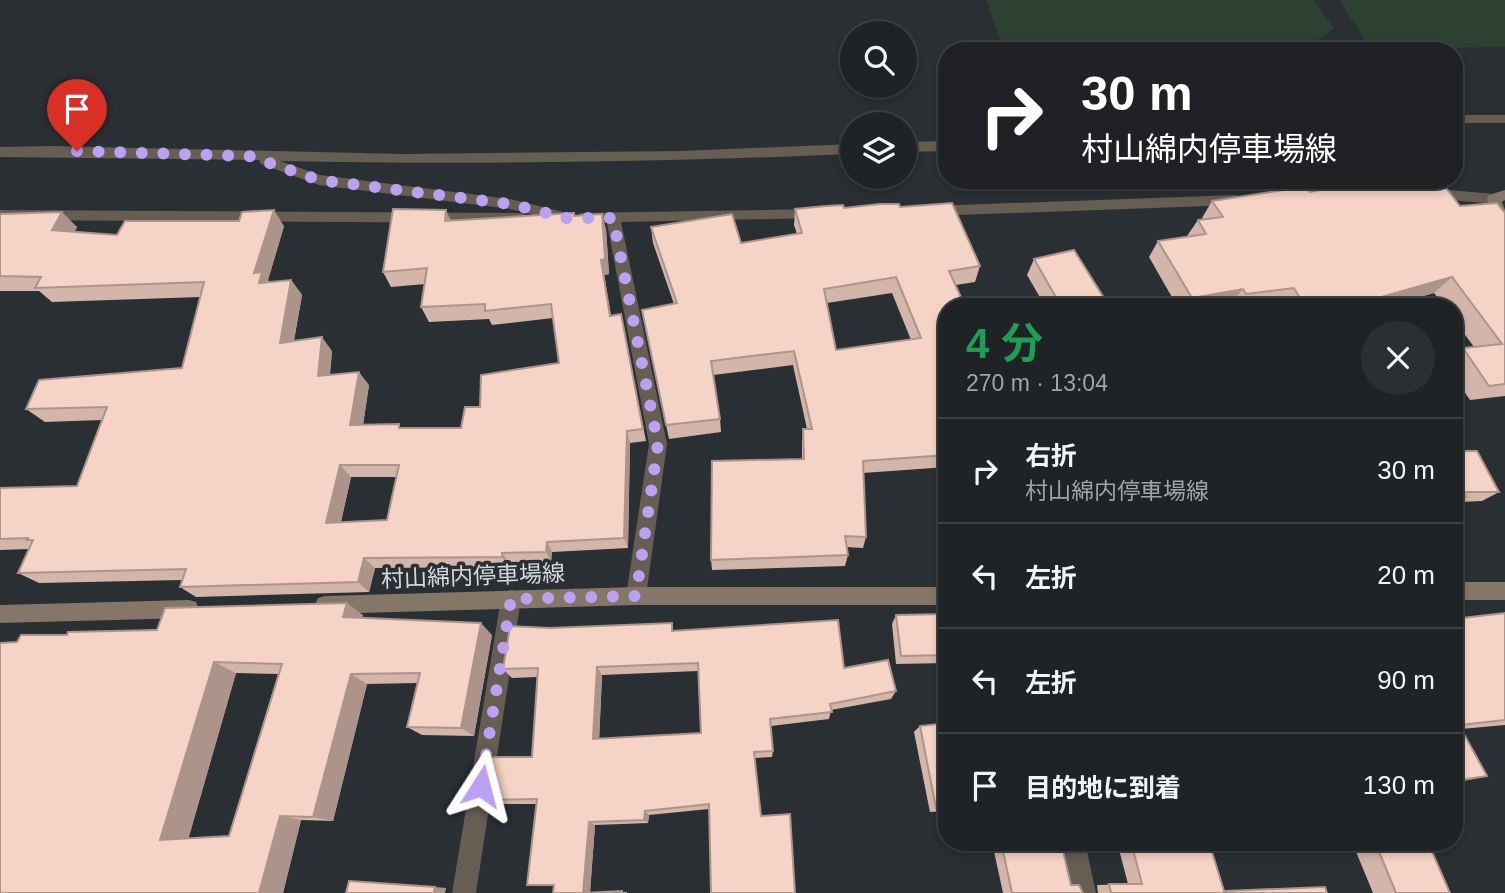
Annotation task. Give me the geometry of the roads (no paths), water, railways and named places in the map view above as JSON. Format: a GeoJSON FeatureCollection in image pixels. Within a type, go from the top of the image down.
{"type":"FeatureCollection","features":[{"type":"Feature","properties":{"kind":"main road"},"geometry":{"type":"LineString","coordinates":[[1499,197],[1505,232]]}},
{"type":"Feature","properties":{"kind":"main road"},"geometry":{"type":"LineString","coordinates":[[1463,591],[1505,591]]}},
{"type":"Feature","properties":{"kind":"main road","name":"村山綿内停車場線"},"geometry":{"type":"LineString","coordinates":[[304,605],[636,596],[938,596]]}},
{"type":"Feature","properties":{"kind":"main road"},"geometry":{"type":"LineString","coordinates":[[0,614],[207,608]]}},
{"type":"Feature","properties":{"kind":"street"},"geometry":{"type":"LineString","coordinates":[[1463,119],[1505,119]]}},
{"type":"Feature","properties":{"kind":"street"},"geometry":{"type":"LineString","coordinates":[[917,147],[938,146]]}},
{"type":"Feature","properties":{"kind":"street"},"geometry":{"type":"LineString","coordinates":[[0,152],[403,159],[681,156],[840,149]]}},
{"type":"Feature","properties":{"kind":"street"},"geometry":{"type":"LineString","coordinates":[[249,156],[319,180],[510,204],[567,218]]}},
{"type":"Feature","properties":{"kind":"street"},"geometry":{"type":"LineString","coordinates":[[1417,192],[1499,197]]}},
{"type":"Feature","properties":{"kind":"street"},"geometry":{"type":"LineString","coordinates":[[911,212],[1246,200]]}},
{"type":"Feature","properties":{"kind":"street"},"geometry":{"type":"LineString","coordinates":[[0,215],[613,218],[841,213]]}},
{"type":"Feature","properties":{"kind":"street"},"geometry":{"type":"LineString","coordinates":[[613,218],[658,444],[636,596]]}},
{"type":"Feature","properties":{"kind":"street"},"geometry":{"type":"LineString","coordinates":[[464,893],[511,599]]}},
{"type":"Feature","properties":{"kind":"street"},"geometry":{"type":"LineString","coordinates":[[1076,851],[1084,893]]}}]}
